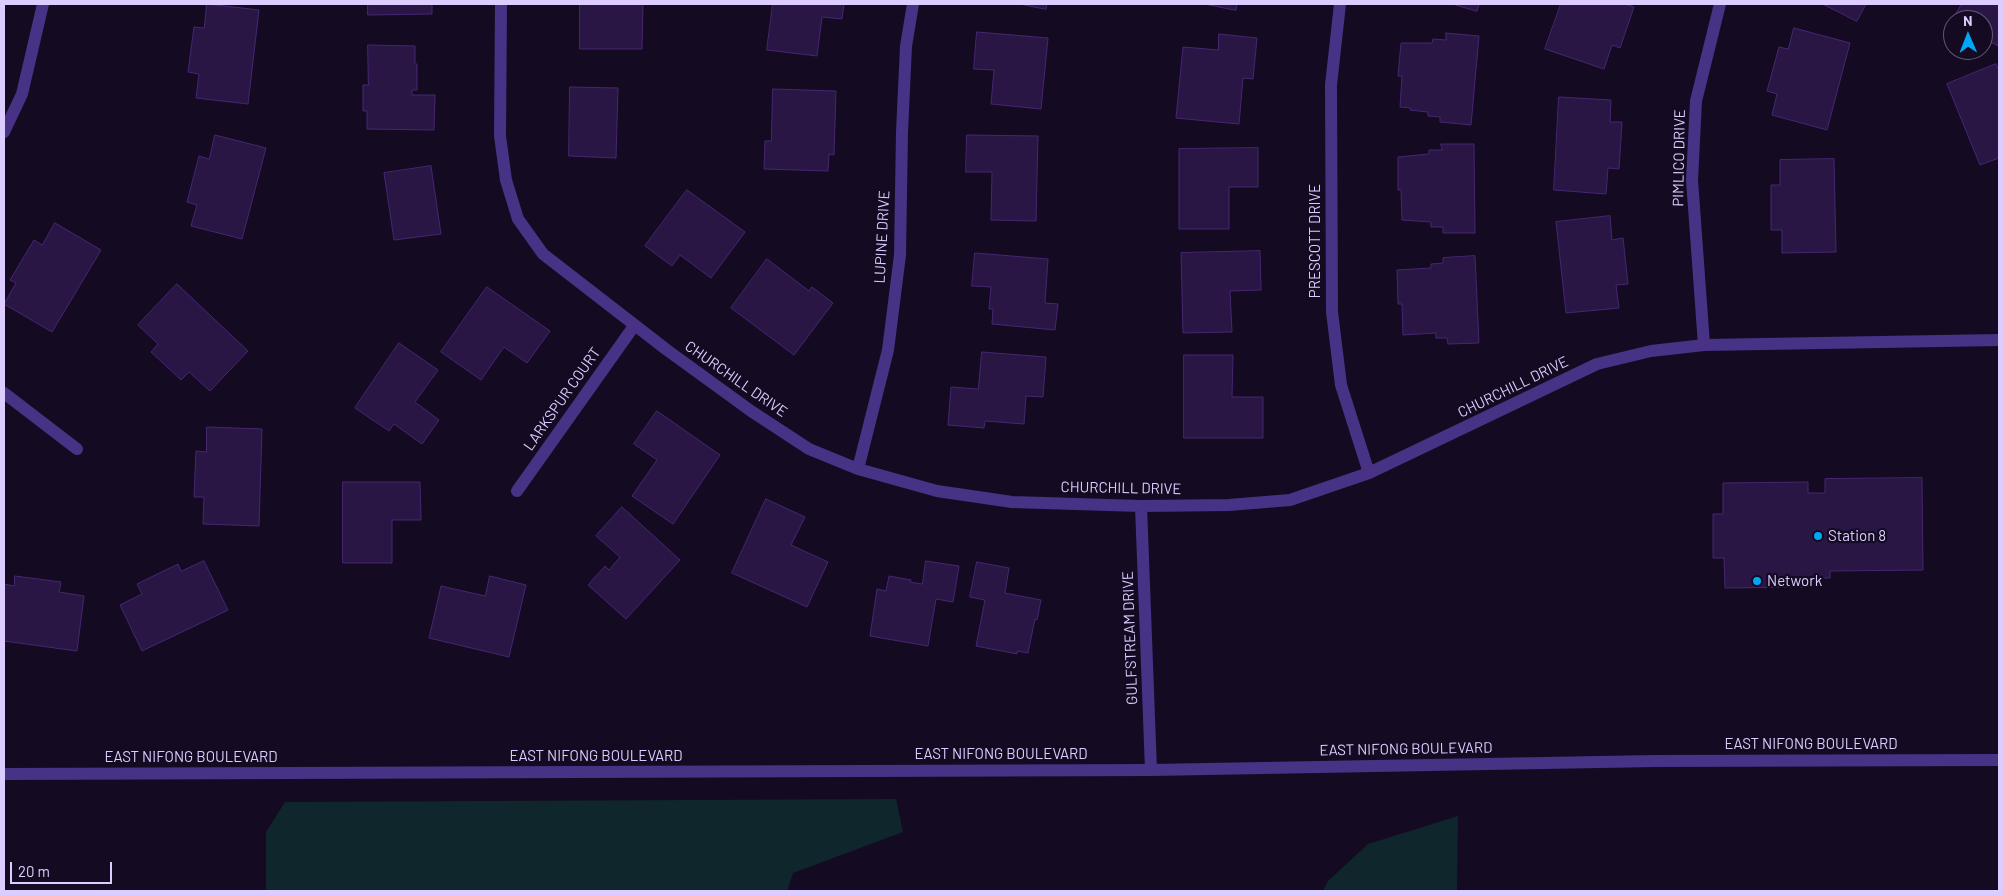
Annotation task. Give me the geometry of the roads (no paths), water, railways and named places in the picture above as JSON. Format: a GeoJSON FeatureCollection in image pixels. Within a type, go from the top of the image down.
{"type":"FeatureCollection","features":[{"type":"Feature","properties":{"kind":"street"},"geometry":{"type":"LineString","coordinates":[[4,132],[22,94],[43,4]]}},
{"type":"Feature","properties":{"kind":"street","name":"CHURCHILL DRIVE"},"geometry":{"type":"LineString","coordinates":[[501,4],[500,136],[506,180],[518,219],[542,254],[634,326],[751,411],[809,449],[858,469],[937,491],[1012,502],[1141,506],[1230,505],[1290,500],[1369,473],[1597,364],[1651,351],[1704,345],[1999,340]]}},
{"type":"Feature","properties":{"kind":"street","name":"LUPINE DRIVE"},"geometry":{"type":"LineString","coordinates":[[858,469],[888,350],[900,256],[902,132],[906,55],[913,4]]}},
{"type":"Feature","properties":{"kind":"street","name":"PRESCOTT DRIVE"},"geometry":{"type":"LineString","coordinates":[[1340,4],[1331,85],[1332,312],[1341,385],[1369,473]]}},
{"type":"Feature","properties":{"kind":"street","name":"PIMLICO DRIVE"},"geometry":{"type":"LineString","coordinates":[[1704,345],[1692,180],[1696,101],[1720,4]]}},
{"type":"Feature","properties":{"kind":"street","name":"LARKSPUR COURT"},"geometry":{"type":"LineString","coordinates":[[517,491],[634,326]]}},
{"type":"Feature","properties":{"kind":"street"},"geometry":{"type":"LineString","coordinates":[[4,393],[77,449]]}},
{"type":"Feature","properties":{"kind":"street","name":"GULFSTREAM DRIVE"},"geometry":{"type":"LineString","coordinates":[[1141,506],[1151,770]]}},
{"type":"Feature","properties":{"kind":"street","name":"EAST NIFONG BOULEVARD"},"geometry":{"type":"LineString","coordinates":[[4,774],[1151,770],[1654,761],[1999,760]]}},
{"type":"Feature","properties":{"kind":"place","name":"Station 8"},"geometry":{"type":"Point","coordinates":[1818,536]}},
{"type":"Feature","properties":{"kind":"place","name":"Network"},"geometry":{"type":"Point","coordinates":[1757,581]}}]}
